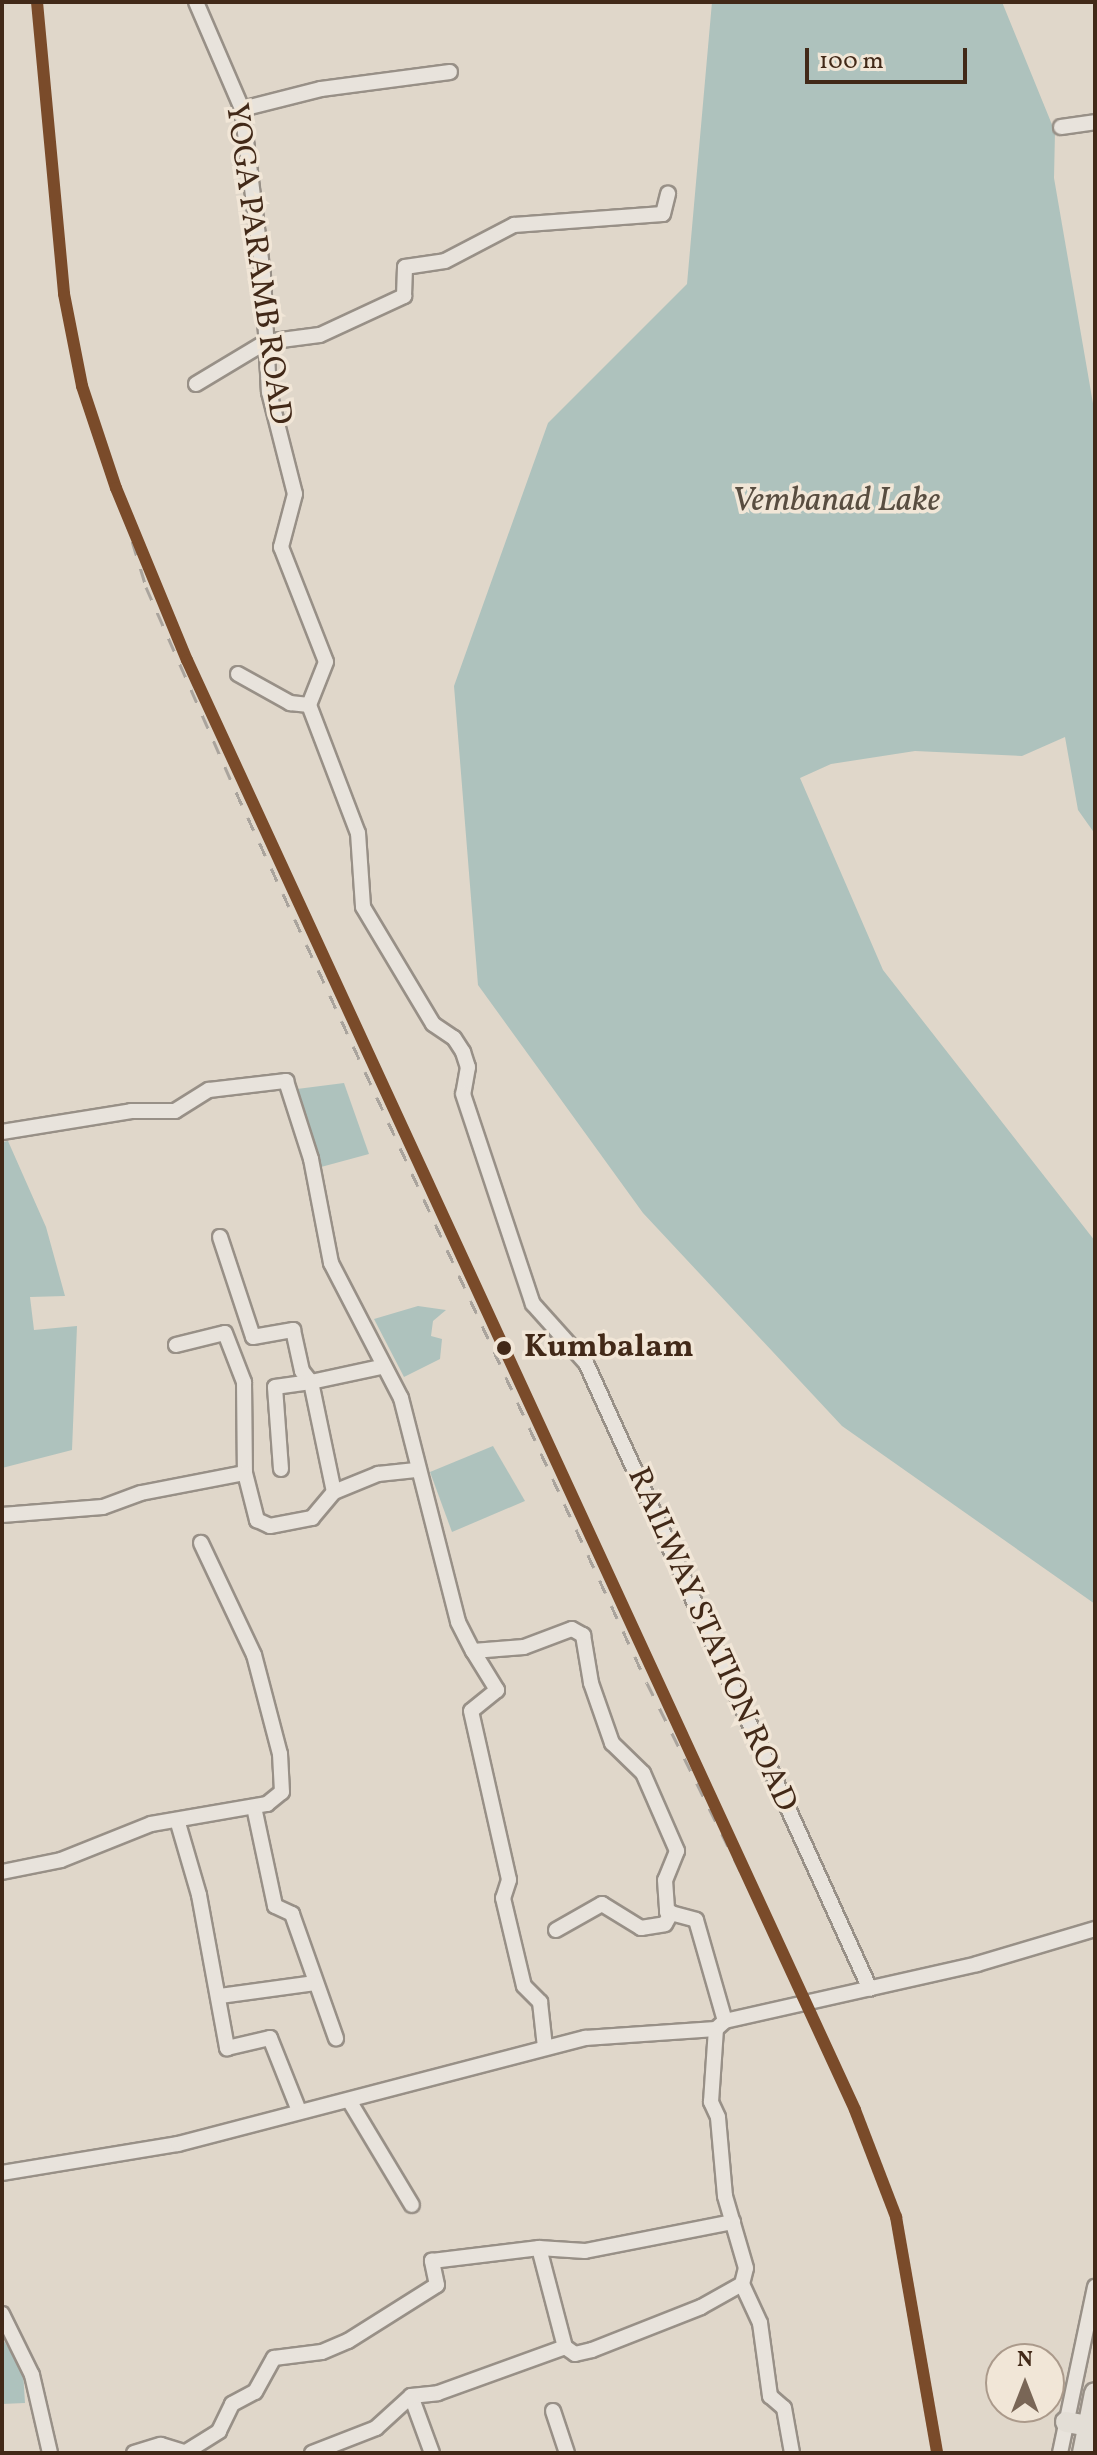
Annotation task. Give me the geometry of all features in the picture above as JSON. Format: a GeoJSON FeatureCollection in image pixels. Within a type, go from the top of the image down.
{"type":"FeatureCollection","features":[{"type":"Feature","properties":{"kind":"highway"},"geometry":{"type":"LineString","coordinates":[[1083,2453],[1095,2393]]}},
{"type":"Feature","properties":{"kind":"highway"},"geometry":{"type":"LineString","coordinates":[[1066,2422],[1089,2426]]}},
{"type":"Feature","properties":{"kind":"street","name":"YOGA PARAMB ROAD"},"geometry":{"type":"LineString","coordinates":[[196,2],[242,109],[269,392],[295,494],[281,547],[328,669],[311,691],[309,705]]}},
{"type":"Feature","properties":{"kind":"street"},"geometry":{"type":"LineString","coordinates":[[242,109],[321,89],[450,72]]}},
{"type":"Feature","properties":{"kind":"street"},"geometry":{"type":"LineString","coordinates":[[1061,127],[1095,122]]}},
{"type":"Feature","properties":{"kind":"street"},"geometry":{"type":"LineString","coordinates":[[196,384],[266,342],[320,335],[404,296],[405,267],[445,261],[514,225],[663,214],[668,194]]}},
{"type":"Feature","properties":{"kind":"street"},"geometry":{"type":"LineString","coordinates":[[238,674],[290,703],[309,705]]}},
{"type":"Feature","properties":{"kind":"street","name":"RAILWAY STATION ROAD"},"geometry":{"type":"LineString","coordinates":[[309,705],[358,833],[363,907],[433,1024],[454,1038],[468,1067],[463,1094],[533,1304],[586,1363],[870,1989]]}},
{"type":"Feature","properties":{"kind":"street"},"geometry":{"type":"LineString","coordinates":[[2,1132],[131,1111],[175,1111],[209,1090],[283,1077],[311,1159],[331,1263],[381,1367],[401,1398],[416,1470],[458,1622],[497,1690],[471,1711],[509,1880],[503,1898],[524,1986],[540,2002],[545,2047]]}},
{"type":"Feature","properties":{"kind":"street"},"geometry":{"type":"LineString","coordinates":[[220,1237],[247,1329],[253,1337],[293,1330],[302,1371],[311,1382],[334,1492]]}},
{"type":"Feature","properties":{"kind":"street"},"geometry":{"type":"LineString","coordinates":[[176,1345],[225,1333],[244,1382],[245,1473],[257,1520],[270,1526],[312,1518],[334,1492],[378,1474],[416,1470]]}},
{"type":"Feature","properties":{"kind":"street"},"geometry":{"type":"LineString","coordinates":[[281,1469],[275,1387],[381,1367]]}},
{"type":"Feature","properties":{"kind":"street"},"geometry":{"type":"LineString","coordinates":[[2,1515],[103,1507],[141,1493],[245,1473]]}},
{"type":"Feature","properties":{"kind":"street"},"geometry":{"type":"LineString","coordinates":[[2,1872],[61,1860],[151,1824],[178,1823],[254,1807],[282,1792],[280,1754],[254,1655],[201,1543]]}},
{"type":"Feature","properties":{"kind":"street"},"geometry":{"type":"LineString","coordinates":[[473,1651],[524,1647],[572,1629],[583,1635],[591,1683],[612,1743],[643,1773],[677,1851],[665,1880],[671,1913],[665,1924],[641,1928],[602,1904],[556,1930]]}},
{"type":"Feature","properties":{"kind":"street"},"geometry":{"type":"LineString","coordinates":[[254,1807],[275,1906],[292,1914],[336,2038]]}},
{"type":"Feature","properties":{"kind":"street"},"geometry":{"type":"LineString","coordinates":[[178,1823],[220,1996],[227,2048],[270,2038],[299,2111]]}},
{"type":"Feature","properties":{"kind":"street"},"geometry":{"type":"LineString","coordinates":[[671,1913],[696,1920],[720,2025],[711,2102],[718,2117],[733,2222],[746,2268],[742,2284],[760,2323],[770,2396],[784,2408],[792,2453]]}},
{"type":"Feature","properties":{"kind":"street"},"geometry":{"type":"LineString","coordinates":[[2,2173],[178,2144],[299,2111],[350,2102],[545,2047],[720,2025],[1095,1929]]}},
{"type":"Feature","properties":{"kind":"street"},"geometry":{"type":"LineString","coordinates":[[220,1996],[315,1983]]}},
{"type":"Feature","properties":{"kind":"street"},"geometry":{"type":"LineString","coordinates":[[350,2102],[412,2205]]}},
{"type":"Feature","properties":{"kind":"street"},"geometry":{"type":"LineString","coordinates":[[134,2453],[161,2445],[187,2453],[219,2431],[232,2404],[255,2392],[274,2358],[322,2352],[348,2341],[437,2285],[432,2261],[539,2248],[585,2251],[733,2222]]}},
{"type":"Feature","properties":{"kind":"street"},"geometry":{"type":"LineString","coordinates":[[539,2248],[565,2347],[575,2354],[701,2307],[742,2284]]}},
{"type":"Feature","properties":{"kind":"street"},"geometry":{"type":"LineString","coordinates":[[1060,2453],[1095,2287]]}},
{"type":"Feature","properties":{"kind":"street"},"geometry":{"type":"LineString","coordinates":[[2,2314],[32,2375],[50,2453]]}},
{"type":"Feature","properties":{"kind":"street"},"geometry":{"type":"LineString","coordinates":[[312,2453],[376,2428],[411,2396],[438,2393],[565,2347]]}},
{"type":"Feature","properties":{"kind":"street"},"geometry":{"type":"LineString","coordinates":[[411,2396],[432,2453]]}},
{"type":"Feature","properties":{"kind":"street"},"geometry":{"type":"LineString","coordinates":[[553,2411],[567,2453]]}},
{"type":"Feature","properties":{"kind":"water","name":"Vembanad Lake"},"geometry":{"type":"Polygon","coordinates":[[[712,2],[1002,2],[1055,132],[1054,178],[1095,415],[1095,834],[1078,810],[1065,737],[1022,756],[915,751],[831,764],[800,778],[883,970],[1095,1241],[1095,1604],[842,1426],[643,1213],[478,985],[454,686],[548,423],[687,284],[712,2]]]}},
{"type":"Feature","properties":{"kind":"water"},"geometry":{"type":"Polygon","coordinates":[[[344,1083],[369,1154],[321,1167],[297,1089],[344,1083]]]}},
{"type":"Feature","properties":{"kind":"water"},"geometry":{"type":"Polygon","coordinates":[[[8,1141],[46,1227],[65,1296],[30,1297],[34,1330],[77,1326],[72,1450],[2,1468],[2,1142],[8,1141]]]}},
{"type":"Feature","properties":{"kind":"water"},"geometry":{"type":"Polygon","coordinates":[[[418,1306],[446,1310],[433,1321],[431,1336],[442,1339],[440,1359],[404,1377],[374,1319],[418,1306]]]}},
{"type":"Feature","properties":{"kind":"water"},"geometry":{"type":"Polygon","coordinates":[[[493,1446],[525,1501],[452,1532],[430,1472],[493,1446]]]}},
{"type":"Feature","properties":{"kind":"water"},"geometry":{"type":"Polygon","coordinates":[[[2,2338],[23,2371],[25,2403],[2,2404],[2,2338]]]}},
{"type":"Feature","properties":{"kind":"railway"},"geometry":{"type":"LineString","coordinates":[[116,488],[146,587],[236,792],[647,1683],[760,1911]]}},
{"type":"Feature","properties":{"kind":"transit line"},"geometry":{"type":"LineString","coordinates":[[37,2],[64,294],[82,386],[116,488],[187,660],[855,2110],[896,2217],[937,2453]]}},
{"type":"Feature","properties":{"kind":"place","name":"Kumbalam"},"geometry":{"type":"Point","coordinates":[504,1348]}}]}
